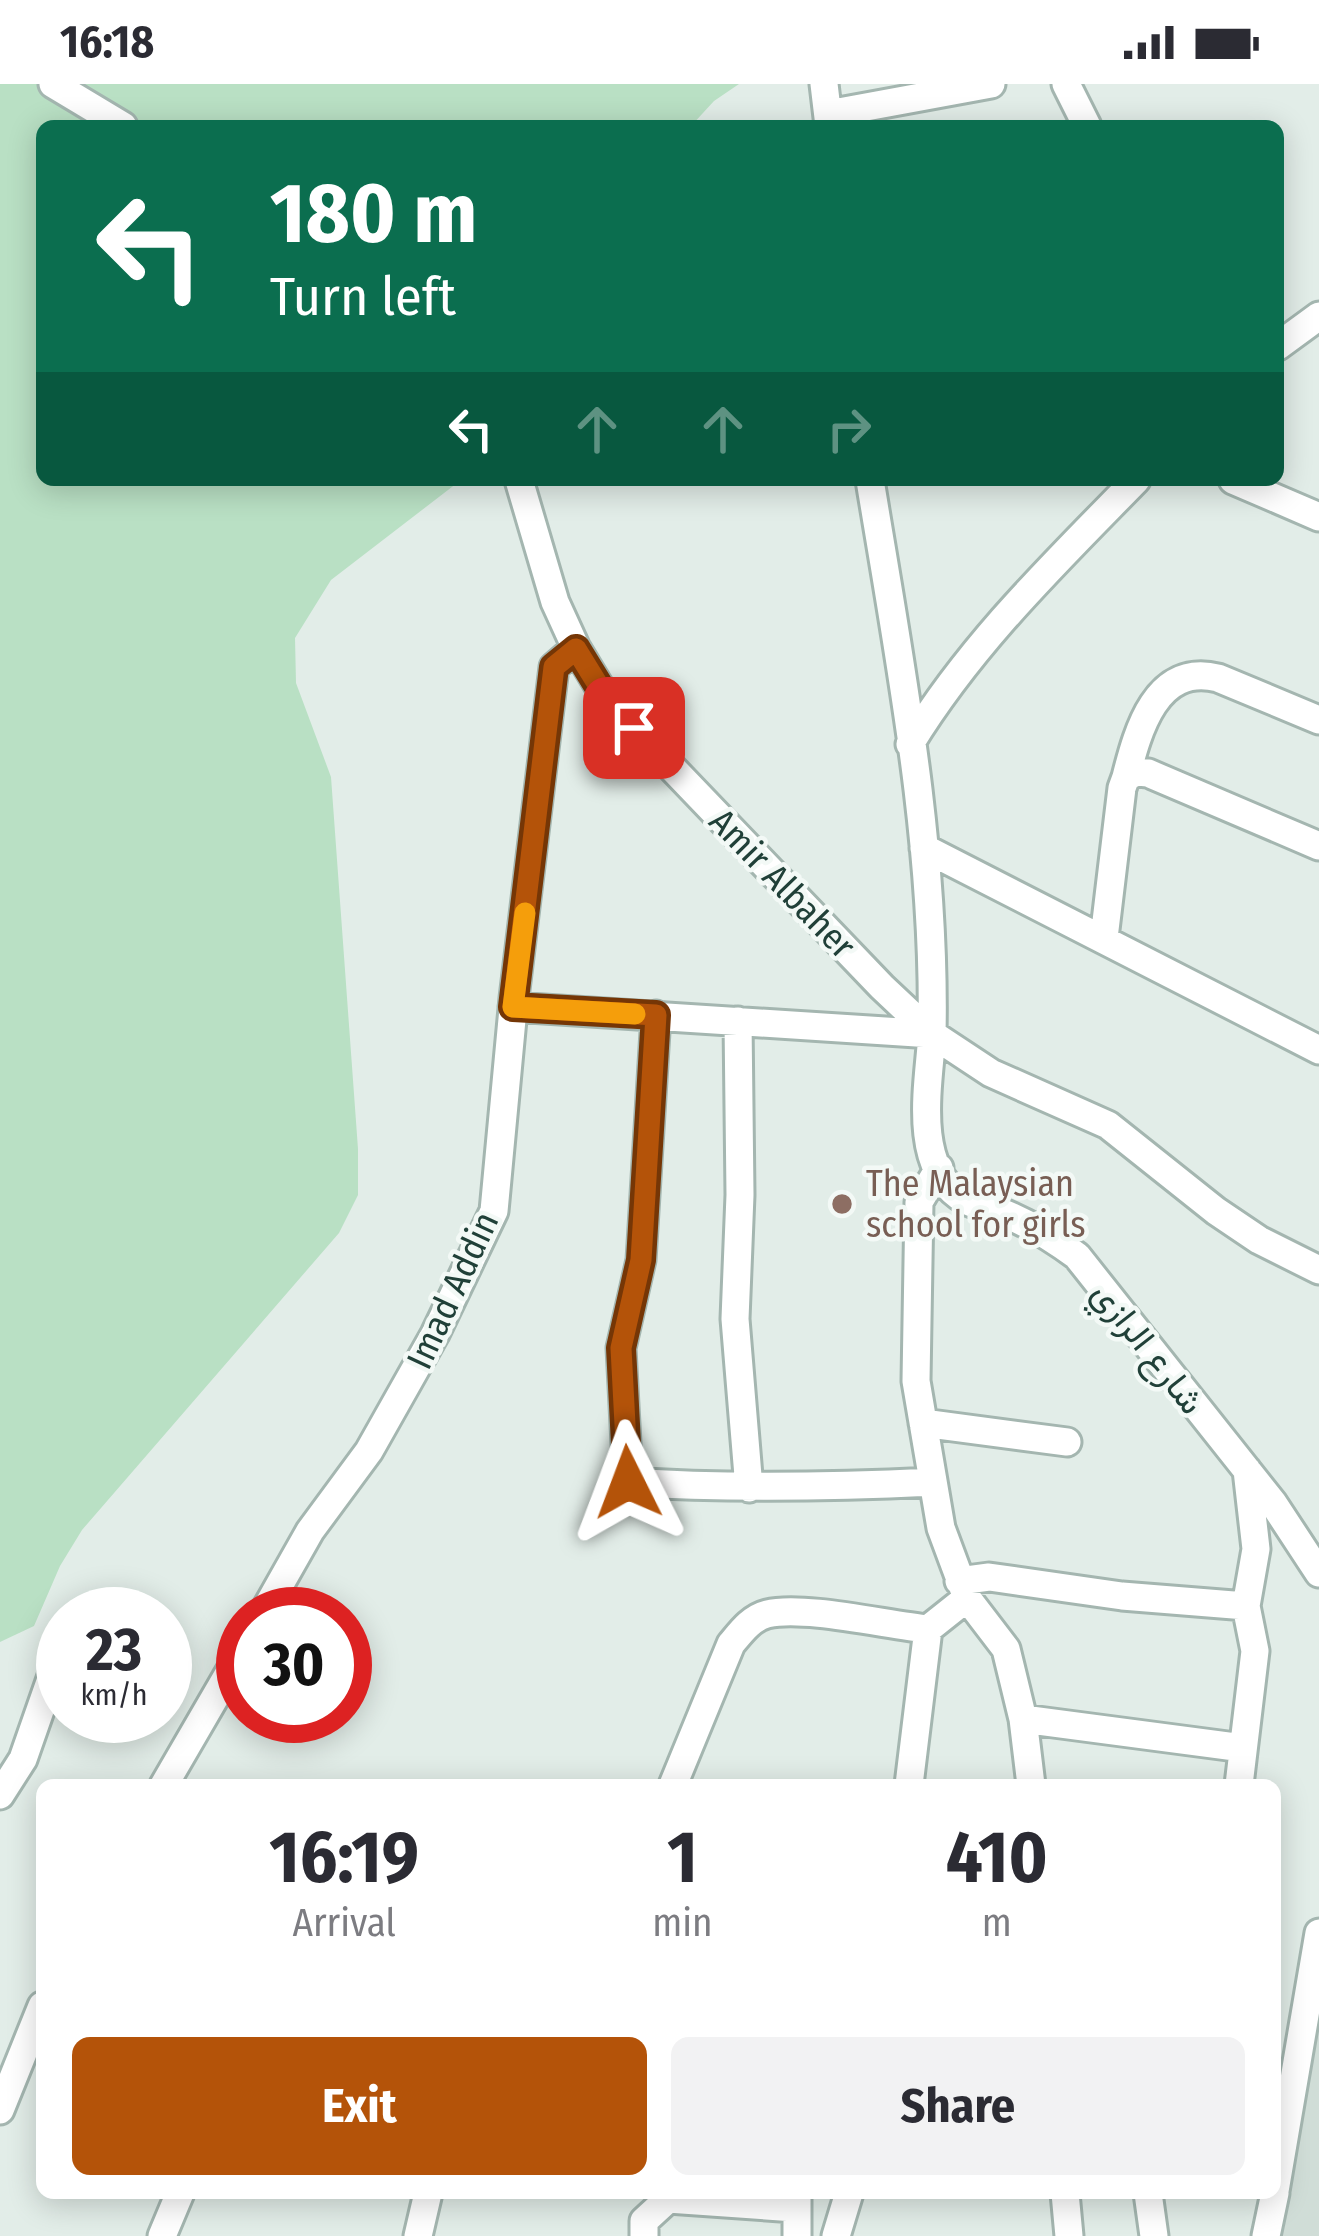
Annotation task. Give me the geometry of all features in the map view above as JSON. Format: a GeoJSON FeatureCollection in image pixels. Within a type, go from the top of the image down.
{"type":"FeatureCollection","features":[{"type":"Feature","properties":{"kind":"street"},"geometry":{"type":"LineString","coordinates":[[52,84],[113,120]]}},
{"type":"Feature","properties":{"kind":"street"},"geometry":{"type":"LineString","coordinates":[[824,84],[828,120],[991,84]]}},
{"type":"Feature","properties":{"kind":"street"},"geometry":{"type":"LineString","coordinates":[[1071,87],[1085,120]]}},
{"type":"Feature","properties":{"kind":"street"},"geometry":{"type":"LineString","coordinates":[[1284,334],[1319,316]]}},
{"type":"Feature","properties":{"kind":"street","name":"Amir Albaher"},"geometry":{"type":"LineString","coordinates":[[521,486],[549,585],[576,649],[608,701],[882,987],[932,1034],[992,1073],[1108,1125],[1216,1211],[1259,1240],[1319,1270]]}},
{"type":"Feature","properties":{"kind":"street"},"geometry":{"type":"LineString","coordinates":[[871,486],[932,911],[927,1119],[939,1168],[918,1204],[916,1381],[941,1528],[963,1590],[1006,1649],[1023,1719],[1030,1779]]}},
{"type":"Feature","properties":{"kind":"street"},"geometry":{"type":"LineString","coordinates":[[910,744],[934,704],[1025,593],[1130,486]]}},
{"type":"Feature","properties":{"kind":"street"},"geometry":{"type":"LineString","coordinates":[[1247,486],[1319,517]]}},
{"type":"Feature","properties":{"kind":"street","name":"Imad Addin"},"geometry":{"type":"LineString","coordinates":[[278,1587],[310,1531],[369,1450],[435,1334],[494,1211],[554,667],[576,649]]}},
{"type":"Feature","properties":{"kind":"street"},"geometry":{"type":"LineString","coordinates":[[1104,938],[1126,777],[1152,705],[1172,680],[1202,674],[1218,678],[1319,720]]}},
{"type":"Feature","properties":{"kind":"street"},"geometry":{"type":"LineString","coordinates":[[1126,777],[1148,773],[1319,846]]}},
{"type":"Feature","properties":{"kind":"street"},"geometry":{"type":"LineString","coordinates":[[924,848],[1319,1050]]}},
{"type":"Feature","properties":{"kind":"street"},"geometry":{"type":"LineString","coordinates":[[513,1007],[932,1034]]}},
{"type":"Feature","properties":{"kind":"street"},"geometry":{"type":"LineString","coordinates":[[656,1015],[641,1260],[621,1348],[628,1482],[749,1488],[933,1482]]}},
{"type":"Feature","properties":{"kind":"street"},"geometry":{"type":"LineString","coordinates":[[738,1021],[736,1319],[749,1488]]}},
{"type":"Feature","properties":{"kind":"street","name":"شارع الرازي"},"geometry":{"type":"LineString","coordinates":[[939,1168],[960,1197],[1035,1228],[1077,1256],[1247,1471],[1319,1573]]}},
{"type":"Feature","properties":{"kind":"street"},"geometry":{"type":"LineString","coordinates":[[923,1423],[1067,1442]]}},
{"type":"Feature","properties":{"kind":"street"},"geometry":{"type":"LineString","coordinates":[[1239,1779],[1255,1651],[1246,1606],[1256,1550],[1247,1471]]}},
{"type":"Feature","properties":{"kind":"street"},"geometry":{"type":"LineString","coordinates":[[910,1779],[928,1629],[963,1590],[989,1577],[1140,1598],[1246,1606]]}},
{"type":"Feature","properties":{"kind":"street"},"geometry":{"type":"LineString","coordinates":[[675,1779],[731,1645],[744,1627],[764,1615],[791,1612],[928,1629]]}},
{"type":"Feature","properties":{"kind":"street"},"geometry":{"type":"LineString","coordinates":[[167,1779],[216,1695]]}},
{"type":"Feature","properties":{"kind":"street"},"geometry":{"type":"LineString","coordinates":[[0,1795],[12,1754],[36,1704]]}},
{"type":"Feature","properties":{"kind":"street"},"geometry":{"type":"LineString","coordinates":[[1023,1719],[1243,1748]]}},
{"type":"Feature","properties":{"kind":"street"},"geometry":{"type":"LineString","coordinates":[[1281,2157],[1319,1933]]}},
{"type":"Feature","properties":{"kind":"street"},"geometry":{"type":"LineString","coordinates":[[0,2110],[36,2021]]}},
{"type":"Feature","properties":{"kind":"street"},"geometry":{"type":"LineString","coordinates":[[162,2236],[177,2199]]}},
{"type":"Feature","properties":{"kind":"street"},"geometry":{"type":"LineString","coordinates":[[418,2236],[427,2199]]}},
{"type":"Feature","properties":{"kind":"street"},"geometry":{"type":"LineString","coordinates":[[644,2236],[644,2221],[666,2199]]}},
{"type":"Feature","properties":{"kind":"street"},"geometry":{"type":"LineString","coordinates":[[693,2199],[796,2212]]}},
{"type":"Feature","properties":{"kind":"street"},"geometry":{"type":"LineString","coordinates":[[836,2236],[847,2199]]}},
{"type":"Feature","properties":{"kind":"street"},"geometry":{"type":"LineString","coordinates":[[1066,2199],[1069,2236]]}},
{"type":"Feature","properties":{"kind":"street"},"geometry":{"type":"LineString","coordinates":[[1149,2199],[1154,2236]]}},
{"type":"Feature","properties":{"kind":"street"},"geometry":{"type":"LineString","coordinates":[[1266,2236],[1274,2199]]}},
{"type":"Feature","properties":{"kind":"shaded area"},"geometry":{"type":"Polygon","coordinates":[[[1319,1938],[1319,2236],[1265,2236],[1272,2199],[1281,2199],[1281,2148],[1319,1938]]]}},
{"type":"Feature","properties":{"kind":"green space"},"geometry":{"type":"Polygon","coordinates":[[[0,84],[739,84],[697,120],[36,120],[36,486],[453,486],[331,580],[295,638],[296,683],[331,777],[358,1195],[339,1233],[82,1530],[51,1587],[36,1587],[34,1626],[0,1642],[0,84]]]}},
{"type":"Feature","properties":{"kind":"slow traffic"},"geometry":{"type":"LineString","coordinates":[[525,913],[513,1007],[635,1014]]}},
{"type":"Feature","properties":{"kind":"place","name":"The Malaysian school for girls"},"geometry":{"type":"Point","coordinates":[842,1204]}},
{"type":"Feature","properties":{"kind":"route"},"geometry":{"type":"LineString","coordinates":[[628,1482],[621,1348],[641,1260],[656,1015],[513,1007],[554,667],[576,649],[608,701],[634,728]]}}]}
